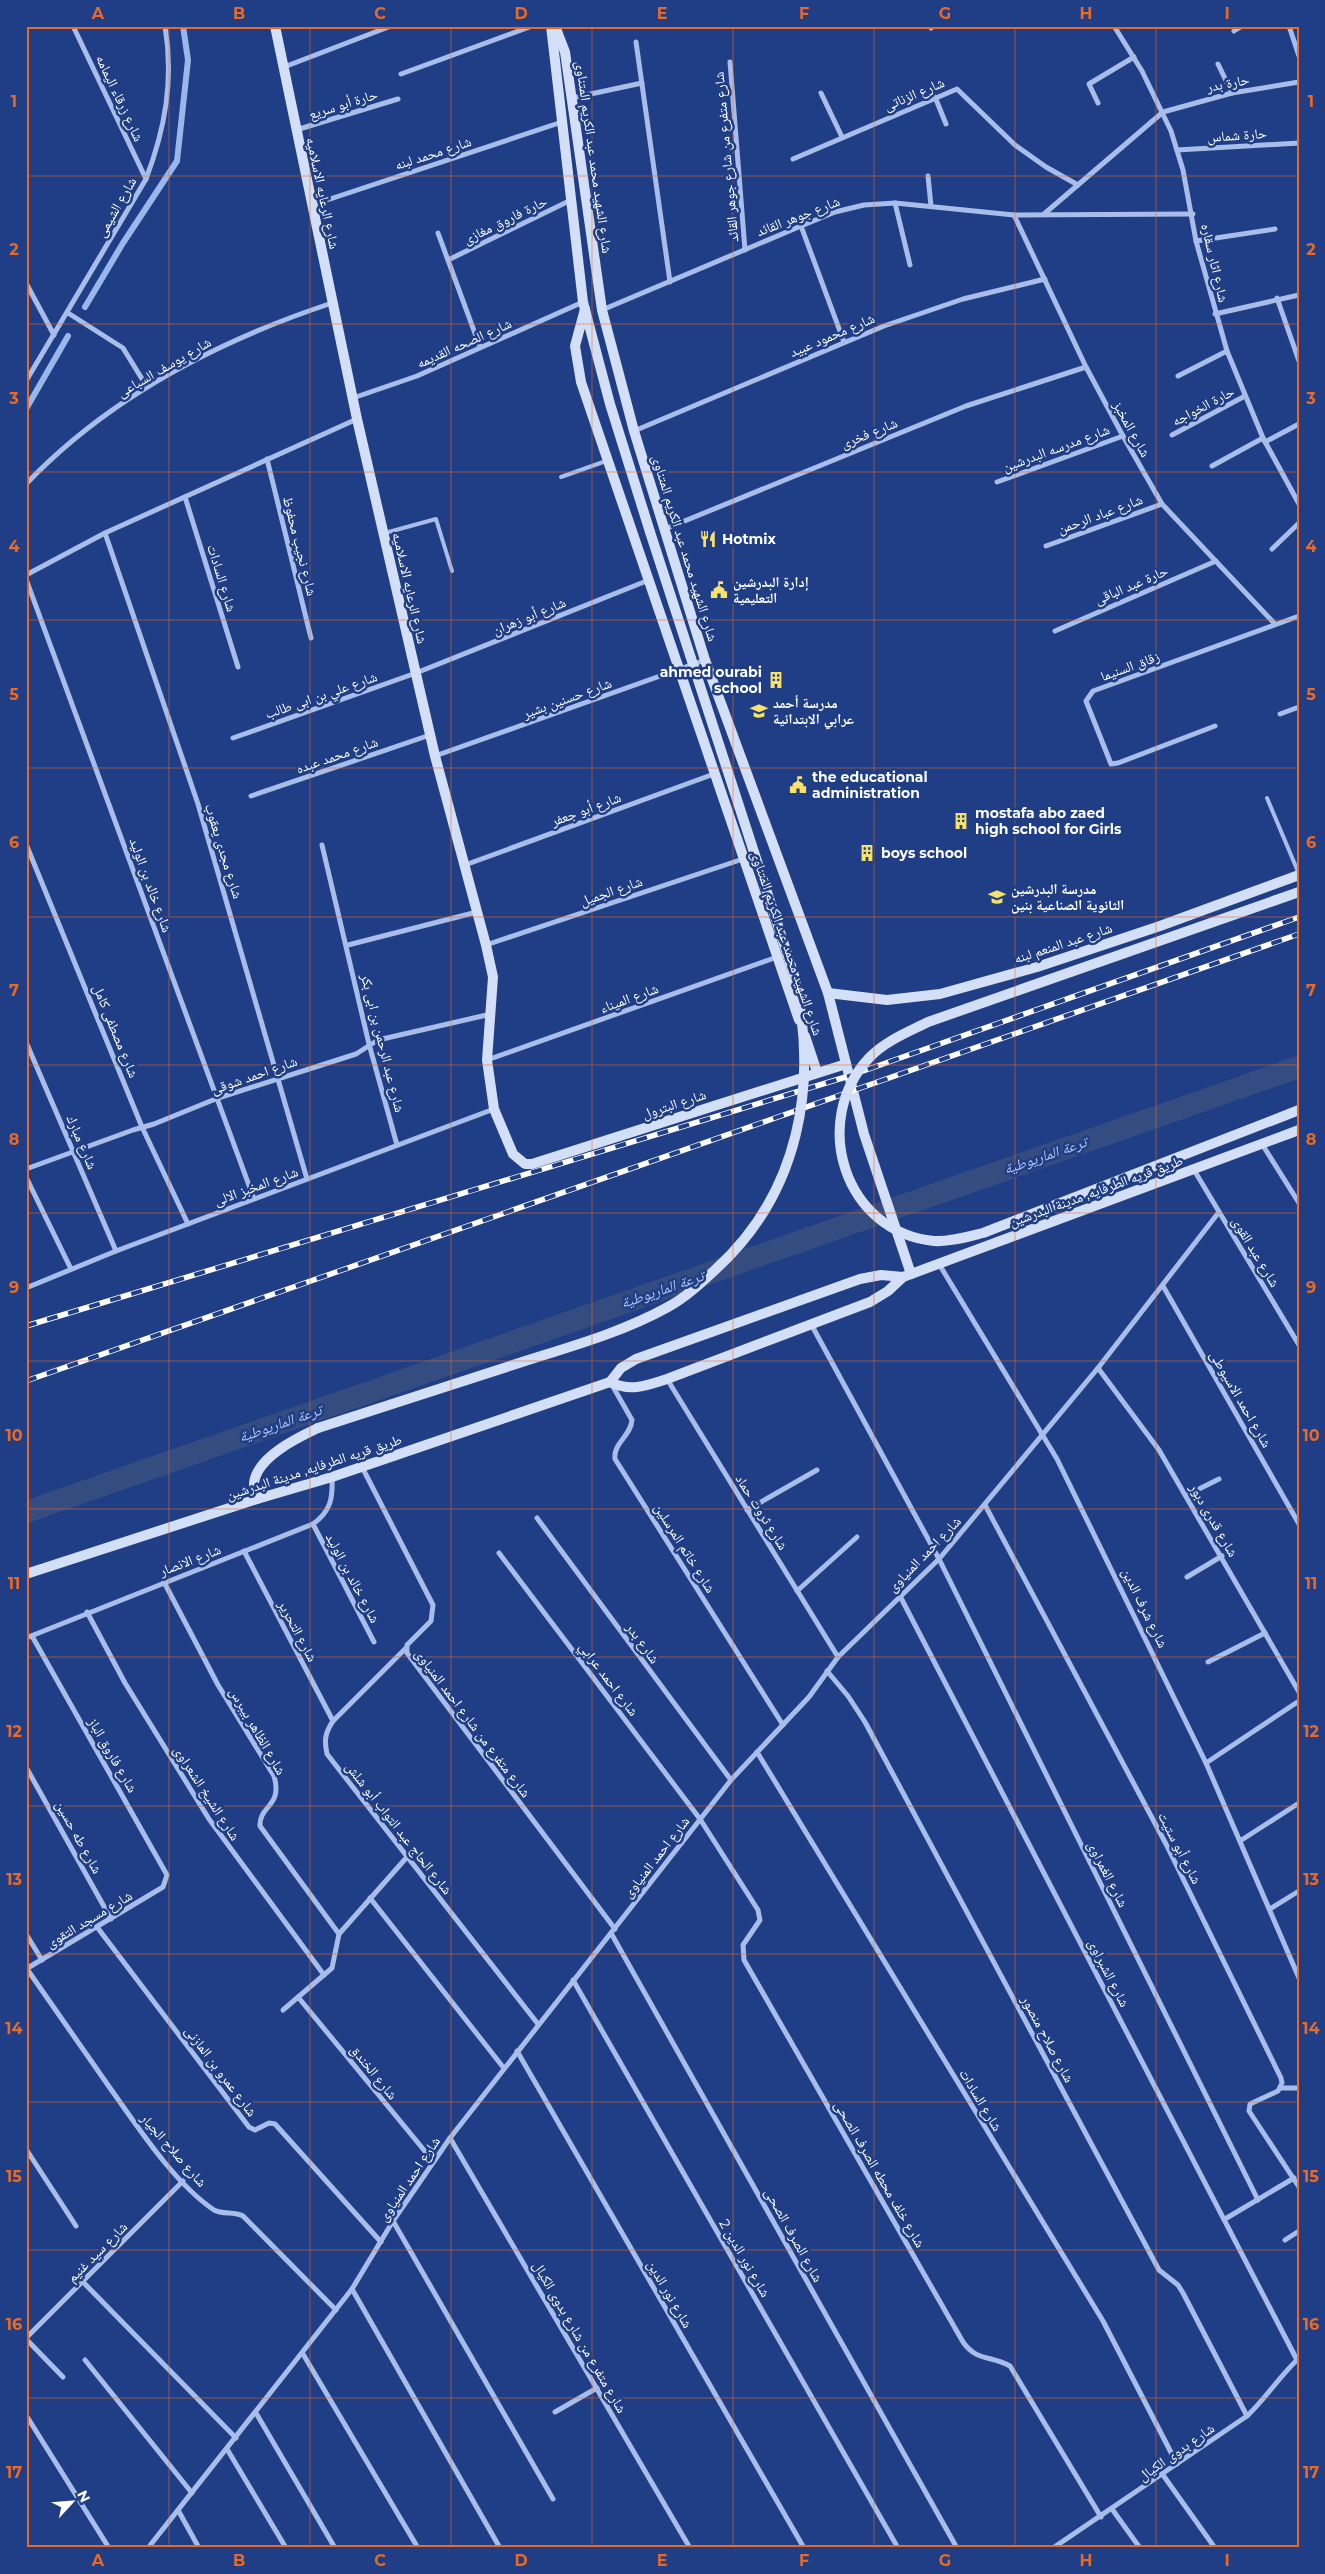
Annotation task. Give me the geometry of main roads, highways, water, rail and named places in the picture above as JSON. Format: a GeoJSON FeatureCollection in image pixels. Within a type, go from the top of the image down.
{"type":"FeatureCollection","features":[{"type":"Feature","properties":{"kind":"main road","name":"شارع الرعايه الاسلاميه"},"geometry":{"type":"LineString","coordinates":[[275,26],[352,398],[435,756],[493,977],[488,1060],[494,1109],[512,1154]]}},
{"type":"Feature","properties":{"kind":"main road"},"geometry":{"type":"LineString","coordinates":[[257,1499],[254,1483],[261,1467],[288,1443],[318,1428],[580,1344],[624,1328],[669,1307],[723,1263],[752,1230],[776,1189],[792,1150],[801,1114],[805,1082],[806,1045],[802,1009],[791,967],[650,532],[610,404],[584,306],[551,26]]}},
{"type":"Feature","properties":{"kind":"main road","name":"شارع الشهيد محمد عبد الكريم المتناوى"},"geometry":{"type":"LineString","coordinates":[[555,26],[565,52],[602,310],[634,431],[705,660],[828,993],[864,1134],[898,1237],[907,1275]]}},
{"type":"Feature","properties":{"kind":"main road","name":"شارع الشهيد محمد عبد الكريم المتناوى"},"geometry":{"type":"LineString","coordinates":[[584,306],[575,346],[579,368],[608,460],[714,774],[817,1072]]}},
{"type":"Feature","properties":{"kind":"main road","name":"شارع عبد المنعم لبنه"},"geometry":{"type":"LineString","coordinates":[[828,993],[887,1000],[940,994],[1037,968],[1160,926],[1299,874]]}},
{"type":"Feature","properties":{"kind":"main road"},"geometry":{"type":"LineString","coordinates":[[1299,892],[928,1022],[897,1037],[870,1056],[855,1076],[844,1097],[839,1121],[839,1145],[844,1169],[851,1183],[870,1210],[889,1224],[911,1236],[934,1241],[956,1239],[983,1233],[1299,1110]]}},
{"type":"Feature","properties":{"kind":"main road","name":"شارع البترول"},"geometry":{"type":"LineString","coordinates":[[512,1154],[525,1164],[532,1164],[846,1064]]}},
{"type":"Feature","properties":{"kind":"main road","name":"طريق قريه الطرفايه, مدينة البدرشين"},"geometry":{"type":"LineString","coordinates":[[26,1574],[257,1499],[332,1477],[610,1382],[621,1368],[636,1359],[860,1280],[881,1275],[907,1275],[939,1264],[1299,1130]]}},
{"type":"Feature","properties":{"kind":"main road","name":"طريق قريه الطرفايه, مدينة البدرشين"},"geometry":{"type":"LineString","coordinates":[[610,1382],[618,1386],[636,1388],[667,1379],[870,1302],[888,1291],[907,1275]]}},
{"type":"Feature","properties":{"kind":"waterway"},"geometry":{"type":"LineString","coordinates":[[85,307],[123,243],[177,161],[188,60],[183,26]]}},
{"type":"Feature","properties":{"kind":"waterway"},"geometry":{"type":"LineString","coordinates":[[26,409],[68,336]]}},
{"type":"Feature","properties":{"kind":"waterway","name":"ترعة الماريوطية"},"geometry":{"type":"LineString","coordinates":[[26,1512],[1299,1067]]}},
{"type":"Feature","properties":{"kind":"railway"},"geometry":{"type":"LineString","coordinates":[[26,1326],[849,1076],[1299,917]]}},
{"type":"Feature","properties":{"kind":"railway"},"geometry":{"type":"LineString","coordinates":[[26,1381],[1299,934]]}},
{"type":"Feature","properties":{"kind":"place","name":"Hotmix"},"geometry":{"type":"Point","coordinates":[708,539]}},
{"type":"Feature","properties":{"kind":"place","name":"إدارة البدرشين التعليمية"},"geometry":{"type":"Point","coordinates":[719,590]}},
{"type":"Feature","properties":{"kind":"place","name":"ahmed ourabi school"},"geometry":{"type":"Point","coordinates":[776,680]}},
{"type":"Feature","properties":{"kind":"place","name":"مدرسة أحمد عرابي الابتدائية"},"geometry":{"type":"Point","coordinates":[759,711]}},
{"type":"Feature","properties":{"kind":"place","name":"the educational administration"},"geometry":{"type":"Point","coordinates":[798,785]}},
{"type":"Feature","properties":{"kind":"place","name":"mostafa abo zaed high school for Girls"},"geometry":{"type":"Point","coordinates":[961,821]}},
{"type":"Feature","properties":{"kind":"place","name":"boys school"},"geometry":{"type":"Point","coordinates":[867,853]}},
{"type":"Feature","properties":{"kind":"place","name":"مدرسة البدرشين الثانوية الصناعية بنين"},"geometry":{"type":"Point","coordinates":[997,897]}}]}
